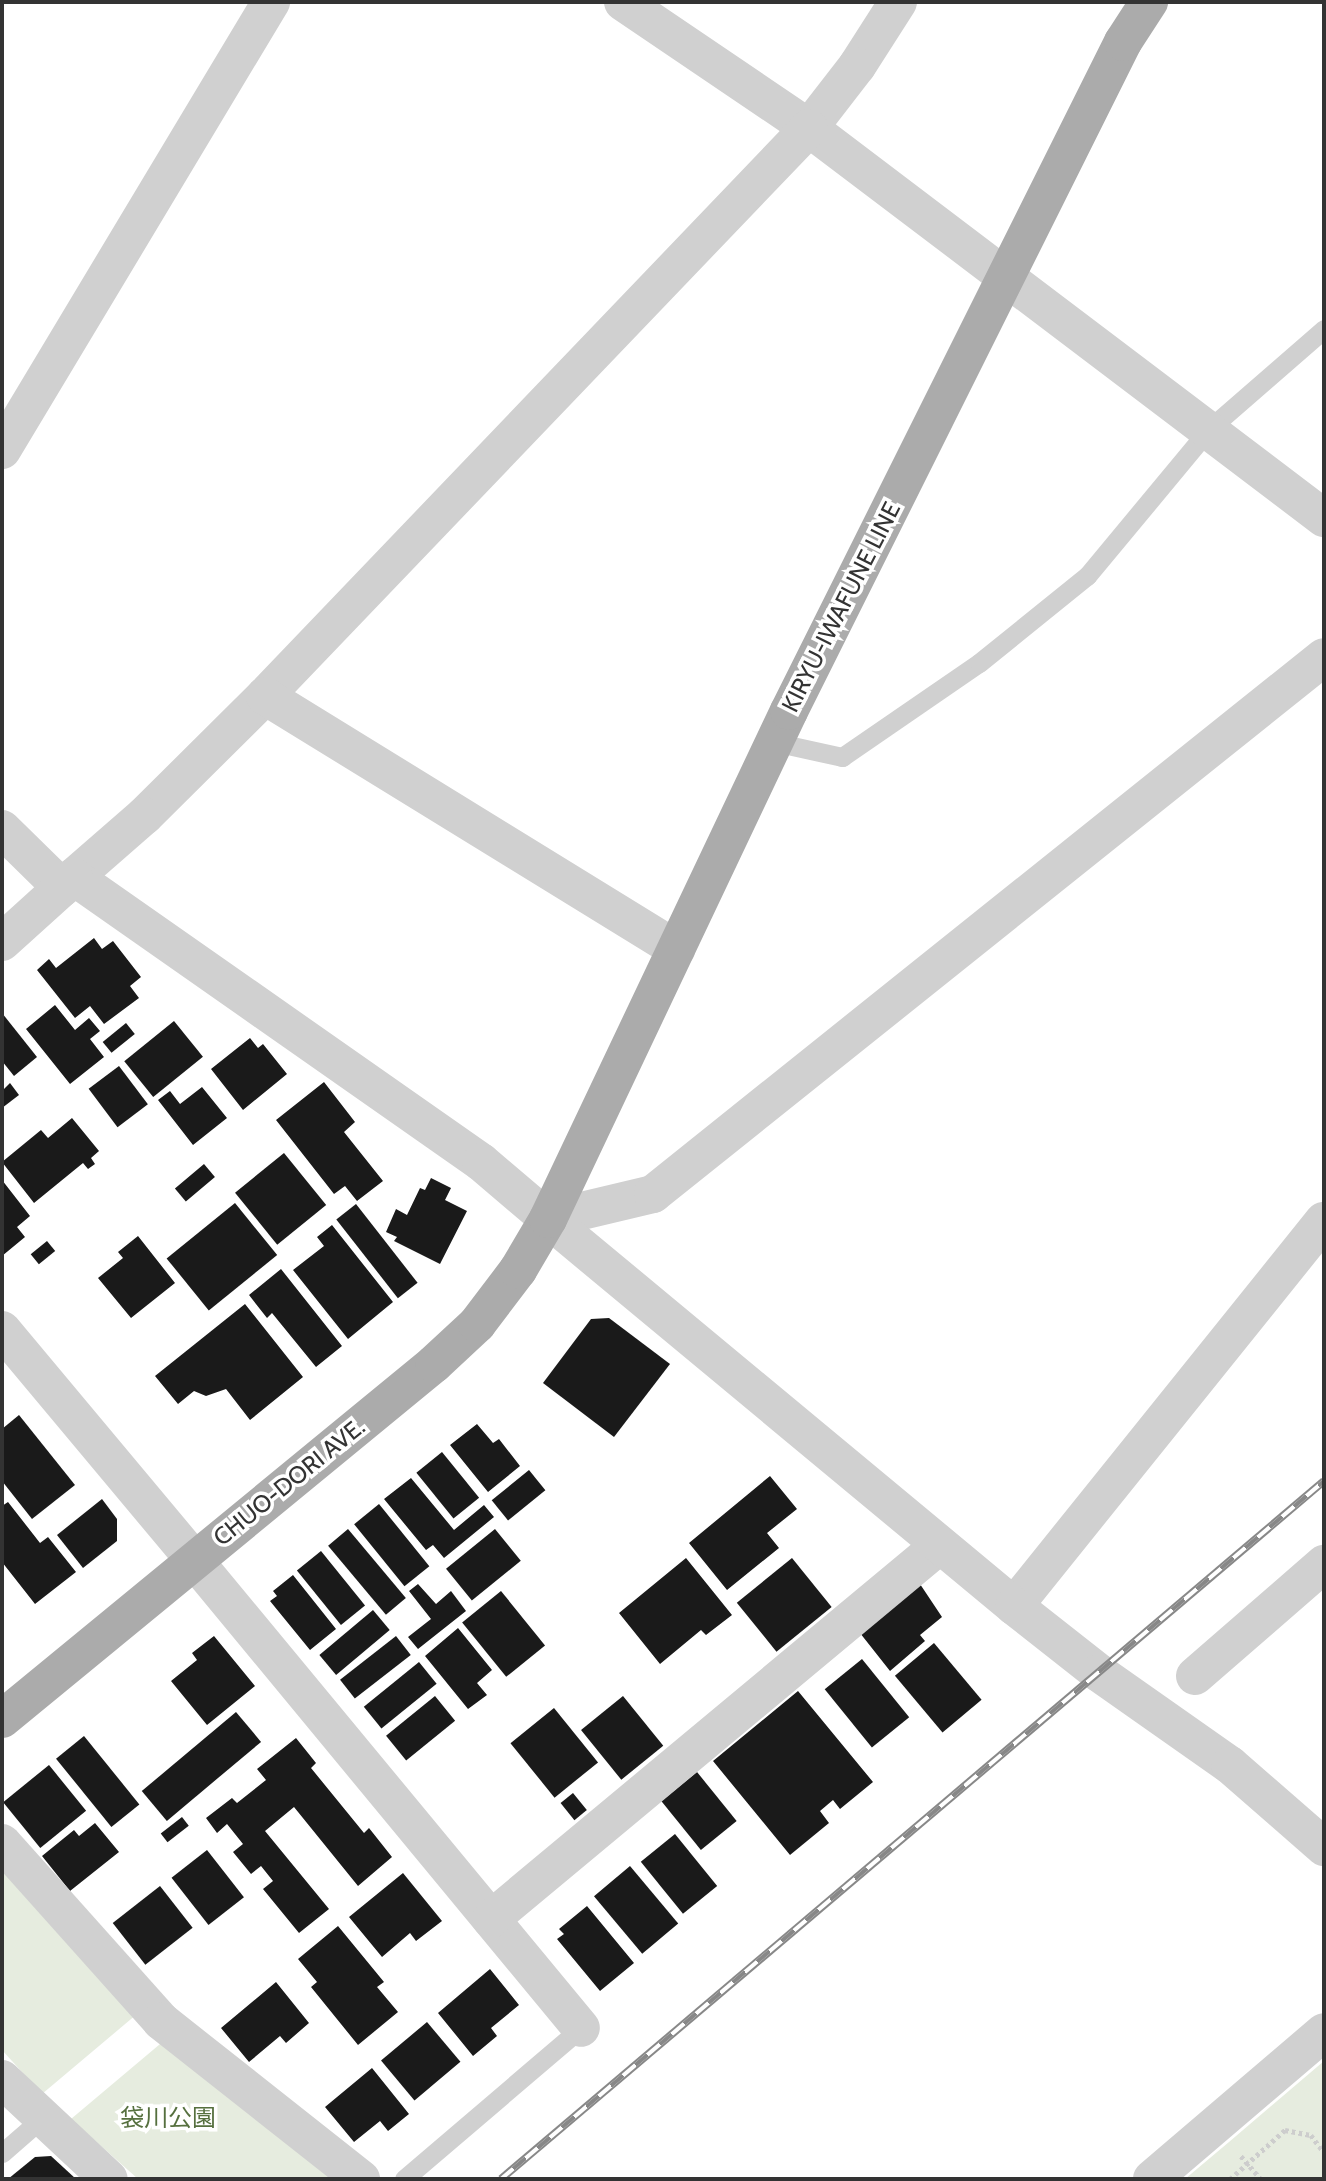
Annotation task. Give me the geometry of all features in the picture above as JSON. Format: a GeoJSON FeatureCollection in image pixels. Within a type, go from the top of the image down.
{"type":"FeatureCollection","features":[{"type":"Feature","properties":{"kind":"main road","name":"KIRYU-IWAFUNE LINE"},"geometry":{"type":"LineString","coordinates":[[548,1219],[774,742],[1123,42],[1149,2]]}},
{"type":"Feature","properties":{"kind":"main road","name":"CHUO-DORI AVE."},"geometry":{"type":"LineString","coordinates":[[2,1718],[477,1324],[518,1270],[548,1219]]}},
{"type":"Feature","properties":{"kind":"street"},"geometry":{"type":"LineString","coordinates":[[2,450],[271,2]]}},
{"type":"Feature","properties":{"kind":"street"},"geometry":{"type":"LineString","coordinates":[[623,2],[809,128],[1007,275],[1324,518]]}},
{"type":"Feature","properties":{"kind":"street"},"geometry":{"type":"LineString","coordinates":[[2,942],[144,816],[265,696],[809,128],[857,66],[898,2]]}},
{"type":"Feature","properties":{"kind":"street"},"geometry":{"type":"LineString","coordinates":[[548,1219],[653,1194],[1324,657]]}},
{"type":"Feature","properties":{"kind":"street"},"geometry":{"type":"LineString","coordinates":[[265,696],[676,949]]}},
{"type":"Feature","properties":{"kind":"street"},"geometry":{"type":"LineString","coordinates":[[2,830],[68,883],[481,1161],[1013,1606],[1099,1673],[1230,1765],[1324,1847]]}},
{"type":"Feature","properties":{"kind":"street"},"geometry":{"type":"LineString","coordinates":[[1013,1606],[1324,1221]]}},
{"type":"Feature","properties":{"kind":"street"},"geometry":{"type":"LineString","coordinates":[[2,1330],[581,2028]]}},
{"type":"Feature","properties":{"kind":"street"},"geometry":{"type":"LineString","coordinates":[[491,1919],[940,1545]]}},
{"type":"Feature","properties":{"kind":"street"},"geometry":{"type":"LineString","coordinates":[[1195,1676],[1324,1564]]}},
{"type":"Feature","properties":{"kind":"street"},"geometry":{"type":"LineString","coordinates":[[2,1843],[161,2021],[361,2179]]}},
{"type":"Feature","properties":{"kind":"street"},"geometry":{"type":"LineString","coordinates":[[1152,2179],[1324,2032]]}},
{"type":"Feature","properties":{"kind":"street"},"geometry":{"type":"LineString","coordinates":[[2,2079],[41,2119],[109,2179]]}},
{"type":"Feature","properties":{"kind":"lane"},"geometry":{"type":"LineString","coordinates":[[774,742],[842,757],[979,663],[1087,576],[1209,429],[1324,329]]}},
{"type":"Feature","properties":{"kind":"lane"},"geometry":{"type":"LineString","coordinates":[[404,2179],[581,2028]]}},
{"type":"Feature","properties":{"kind":"lane"},"geometry":{"type":"LineString","coordinates":[[2,2153],[41,2119]]}},
{"type":"Feature","properties":{"kind":"path"},"geometry":{"type":"LineString","coordinates":[[1230,2179],[1285,2130],[1311,2135],[1324,2152]]}},
{"type":"Feature","properties":{"kind":"path"},"geometry":{"type":"LineString","coordinates":[[1235,2150],[1261,2179]]}},
{"type":"Feature","properties":{"kind":"green space","name":"袋川公園"},"geometry":{"type":"Polygon","coordinates":[[[2,1865],[137,2014],[42,2094],[2,2050],[2,1865]]]}},
{"type":"Feature","properties":{"kind":"green space","name":"袋川公園"},"geometry":{"type":"Polygon","coordinates":[[[166,2039],[337,2179],[138,2179],[71,2119],[166,2039]]]}},
{"type":"Feature","properties":{"kind":"green space"},"geometry":{"type":"Polygon","coordinates":[[[1324,2061],[1324,2179],[1185,2179],[1229,2142],[1324,2061]]]}},
{"type":"Feature","properties":{"kind":"building"},"geometry":{"type":"Polygon","coordinates":[[[94,938],[102,949],[113,941],[141,977],[130,986],[139,998],[104,1024],[90,1006],[75,1018],[37,970],[49,959],[56,968],[94,938]]]}},
{"type":"Feature","properties":{"kind":"building"},"geometry":{"type":"Polygon","coordinates":[[[55,1005],[75,1030],[89,1018],[100,1031],[90,1039],[104,1057],[70,1084],[26,1029],[55,1005]]]}},
{"type":"Feature","properties":{"kind":"building"},"geometry":{"type":"Polygon","coordinates":[[[2,1013],[37,1057],[14,1076],[2,1061],[2,1013]]]}},
{"type":"Feature","properties":{"kind":"building"},"geometry":{"type":"Polygon","coordinates":[[[174,1021],[203,1057],[153,1097],[124,1061],[174,1021]]]}},
{"type":"Feature","properties":{"kind":"building"},"geometry":{"type":"Polygon","coordinates":[[[126,1023],[135,1034],[111,1053],[103,1042],[126,1023]]]}},
{"type":"Feature","properties":{"kind":"building"},"geometry":{"type":"Polygon","coordinates":[[[250,1038],[258,1048],[263,1044],[287,1074],[243,1110],[211,1069],[250,1038]]]}},
{"type":"Feature","properties":{"kind":"building"},"geometry":{"type":"Polygon","coordinates":[[[119,1066],[148,1104],[118,1127],[89,1089],[119,1066]]]}},
{"type":"Feature","properties":{"kind":"building"},"geometry":{"type":"Polygon","coordinates":[[[324,1082],[355,1122],[344,1132],[383,1181],[357,1201],[345,1186],[334,1194],[276,1120],[324,1082]]]}},
{"type":"Feature","properties":{"kind":"building"},"geometry":{"type":"Polygon","coordinates":[[[10,1083],[19,1095],[2,1108],[2,1091],[10,1083]]]}},
{"type":"Feature","properties":{"kind":"building"},"geometry":{"type":"Polygon","coordinates":[[[202,1087],[227,1118],[193,1145],[158,1100],[170,1091],[180,1104],[202,1087]]]}},
{"type":"Feature","properties":{"kind":"building"},"geometry":{"type":"Polygon","coordinates":[[[72,1118],[99,1151],[91,1158],[95,1164],[88,1169],[83,1163],[34,1203],[2,1162],[41,1130],[48,1138],[72,1118]]]}},
{"type":"Feature","properties":{"kind":"building"},"geometry":{"type":"Polygon","coordinates":[[[284,1153],[326,1205],[277,1245],[235,1193],[284,1153]]]}},
{"type":"Feature","properties":{"kind":"building"},"geometry":{"type":"Polygon","coordinates":[[[204,1164],[215,1177],[186,1201],[175,1188],[204,1164]]]}},
{"type":"Feature","properties":{"kind":"building"},"geometry":{"type":"Polygon","coordinates":[[[431,1178],[451,1188],[445,1200],[467,1211],[440,1264],[394,1241],[397,1237],[386,1232],[396,1209],[407,1215],[420,1188],[425,1190],[431,1178]]]}},
{"type":"Feature","properties":{"kind":"building"},"geometry":{"type":"Polygon","coordinates":[[[2,1180],[30,1216],[17,1227],[25,1237],[2,1256],[2,1180]]]}},
{"type":"Feature","properties":{"kind":"building"},"geometry":{"type":"Polygon","coordinates":[[[235,1203],[277,1255],[209,1310],[167,1258],[235,1203]]]}},
{"type":"Feature","properties":{"kind":"building"},"geometry":{"type":"Polygon","coordinates":[[[356,1204],[418,1283],[398,1298],[336,1219],[356,1204]]]}},
{"type":"Feature","properties":{"kind":"building"},"geometry":{"type":"Polygon","coordinates":[[[332,1225],[393,1302],[348,1339],[293,1270],[324,1246],[317,1237],[332,1225]]]}},
{"type":"Feature","properties":{"kind":"building"},"geometry":{"type":"Polygon","coordinates":[[[138,1236],[175,1283],[131,1318],[98,1278],[123,1258],[118,1252],[138,1236]]]}},
{"type":"Feature","properties":{"kind":"building"},"geometry":{"type":"Polygon","coordinates":[[[47,1241],[55,1251],[39,1264],[31,1254],[47,1241]]]}},
{"type":"Feature","properties":{"kind":"building"},"geometry":{"type":"Polygon","coordinates":[[[281,1269],[342,1346],[316,1367],[272,1313],[267,1318],[249,1295],[281,1269]]]}},
{"type":"Feature","properties":{"kind":"building"},"geometry":{"type":"Polygon","coordinates":[[[245,1304],[303,1377],[250,1420],[226,1389],[206,1396],[194,1391],[178,1404],[155,1376],[245,1304]]]}},
{"type":"Feature","properties":{"kind":"building"},"geometry":{"type":"Polygon","coordinates":[[[609,1318],[670,1364],[614,1437],[543,1383],[591,1319],[609,1318]]]}},
{"type":"Feature","properties":{"kind":"building"},"geometry":{"type":"Polygon","coordinates":[[[19,1415],[75,1485],[32,1519],[2,1481],[2,1429],[19,1415]]]}},
{"type":"Feature","properties":{"kind":"building"},"geometry":{"type":"Polygon","coordinates":[[[477,1424],[493,1443],[499,1439],[520,1466],[488,1492],[450,1445],[477,1424]]]}},
{"type":"Feature","properties":{"kind":"building"},"geometry":{"type":"Polygon","coordinates":[[[442,1452],[479,1498],[453,1519],[416,1473],[442,1452]]]}},
{"type":"Feature","properties":{"kind":"building"},"geometry":{"type":"Polygon","coordinates":[[[529,1470],[545,1490],[508,1520],[492,1500],[529,1470]]]}},
{"type":"Feature","properties":{"kind":"building"},"geometry":{"type":"Polygon","coordinates":[[[770,1476],[797,1509],[767,1533],[779,1548],[727,1590],[689,1543],[770,1476]]]}},
{"type":"Feature","properties":{"kind":"building"},"geometry":{"type":"Polygon","coordinates":[[[411,1478],[454,1530],[484,1505],[494,1517],[444,1558],[433,1545],[426,1550],[384,1499],[411,1478]]]}},
{"type":"Feature","properties":{"kind":"building"},"geometry":{"type":"Polygon","coordinates":[[[102,1499],[117,1519],[117,1541],[83,1568],[57,1535],[102,1499]]]}},
{"type":"Feature","properties":{"kind":"building"},"geometry":{"type":"Polygon","coordinates":[[[8,1502],[40,1543],[48,1537],[76,1572],[35,1604],[2,1562],[2,1506],[8,1502]]]}},
{"type":"Feature","properties":{"kind":"building"},"geometry":{"type":"Polygon","coordinates":[[[379,1504],[429,1566],[404,1586],[354,1524],[379,1504]]]}},
{"type":"Feature","properties":{"kind":"building"},"geometry":{"type":"Polygon","coordinates":[[[348,1529],[406,1598],[386,1615],[328,1546],[348,1529]]]}},
{"type":"Feature","properties":{"kind":"building"},"geometry":{"type":"Polygon","coordinates":[[[495,1529],[521,1561],[472,1601],[446,1569],[495,1529]]]}},
{"type":"Feature","properties":{"kind":"building"},"geometry":{"type":"Polygon","coordinates":[[[321,1551],[365,1605],[341,1625],[297,1571],[321,1551]]]}},
{"type":"Feature","properties":{"kind":"building"},"geometry":{"type":"Polygon","coordinates":[[[686,1558],[732,1615],[706,1635],[701,1630],[660,1664],[619,1613],[686,1558]]]}},
{"type":"Feature","properties":{"kind":"building"},"geometry":{"type":"Polygon","coordinates":[[[792,1558],[832,1607],[776,1652],[737,1603],[792,1558]]]}},
{"type":"Feature","properties":{"kind":"building"},"geometry":{"type":"Polygon","coordinates":[[[293,1575],[336,1629],[310,1650],[270,1601],[277,1596],[273,1591],[293,1575]]]}},
{"type":"Feature","properties":{"kind":"building"},"geometry":{"type":"Polygon","coordinates":[[[418,1584],[436,1604],[451,1591],[466,1611],[418,1649],[408,1637],[431,1619],[409,1591],[418,1584]]]}},
{"type":"Feature","properties":{"kind":"building"},"geometry":{"type":"Polygon","coordinates":[[[920,1584],[942,1617],[920,1635],[925,1641],[890,1671],[860,1633],[920,1584]]]}},
{"type":"Feature","properties":{"kind":"building"},"geometry":{"type":"Polygon","coordinates":[[[501,1591],[545,1645],[506,1677],[462,1622],[501,1591]]]}},
{"type":"Feature","properties":{"kind":"building"},"geometry":{"type":"Polygon","coordinates":[[[373,1610],[390,1630],[336,1675],[319,1655],[373,1610]]]}},
{"type":"Feature","properties":{"kind":"building"},"geometry":{"type":"Polygon","coordinates":[[[458,1628],[492,1670],[477,1683],[487,1695],[468,1709],[425,1656],[458,1628]]]}},
{"type":"Feature","properties":{"kind":"building"},"geometry":{"type":"Polygon","coordinates":[[[214,1636],[255,1686],[207,1725],[171,1681],[197,1660],[192,1653],[214,1636]]]}},
{"type":"Feature","properties":{"kind":"building"},"geometry":{"type":"Polygon","coordinates":[[[396,1636],[411,1655],[355,1699],[340,1680],[396,1636]]]}},
{"type":"Feature","properties":{"kind":"building"},"geometry":{"type":"Polygon","coordinates":[[[934,1643],[982,1700],[942,1732],[895,1676],[934,1643]]]}},
{"type":"Feature","properties":{"kind":"building"},"geometry":{"type":"Polygon","coordinates":[[[862,1659],[909,1717],[872,1747],[825,1689],[862,1659]]]}},
{"type":"Feature","properties":{"kind":"building"},"geometry":{"type":"Polygon","coordinates":[[[419,1662],[437,1684],[381,1728],[364,1707],[419,1662]]]}},
{"type":"Feature","properties":{"kind":"building"},"geometry":{"type":"Polygon","coordinates":[[[798,1691],[873,1782],[840,1809],[833,1800],[820,1811],[829,1823],[790,1855],[713,1761],[798,1691]]]}},
{"type":"Feature","properties":{"kind":"building"},"geometry":{"type":"Polygon","coordinates":[[[435,1696],[455,1721],[406,1761],[386,1736],[435,1696]]]}},
{"type":"Feature","properties":{"kind":"building"},"geometry":{"type":"Polygon","coordinates":[[[623,1696],[663,1746],[621,1780],[581,1730],[623,1696]]]}},
{"type":"Feature","properties":{"kind":"building"},"geometry":{"type":"Polygon","coordinates":[[[554,1708],[598,1762],[555,1798],[510,1743],[554,1708]]]}},
{"type":"Feature","properties":{"kind":"building"},"geometry":{"type":"Polygon","coordinates":[[[236,1712],[261,1742],[167,1821],[142,1791],[236,1712]]]}},
{"type":"Feature","properties":{"kind":"building"},"geometry":{"type":"Polygon","coordinates":[[[84,1736],[139,1804],[111,1827],[56,1759],[84,1736]]]}},
{"type":"Feature","properties":{"kind":"building"},"geometry":{"type":"Polygon","coordinates":[[[296,1738],[316,1763],[311,1768],[364,1833],[369,1828],[392,1857],[358,1886],[294,1807],[265,1831],[329,1909],[299,1933],[263,1889],[273,1881],[261,1866],[251,1874],[233,1852],[243,1844],[227,1824],[217,1833],[206,1818],[232,1798],[237,1803],[266,1780],[257,1769],[296,1738]]]}},
{"type":"Feature","properties":{"kind":"building"},"geometry":{"type":"Polygon","coordinates":[[[49,1765],[86,1811],[40,1848],[3,1802],[49,1765]]]}},
{"type":"Feature","properties":{"kind":"building"},"geometry":{"type":"Polygon","coordinates":[[[697,1772],[737,1821],[701,1850],[661,1801],[697,1772]]]}},
{"type":"Feature","properties":{"kind":"building"},"geometry":{"type":"Polygon","coordinates":[[[573,1793],[587,1810],[574,1820],[561,1803],[573,1793]]]}},
{"type":"Feature","properties":{"kind":"building"},"geometry":{"type":"Polygon","coordinates":[[[182,1817],[189,1826],[167,1842],[161,1834],[182,1817]]]}},
{"type":"Feature","properties":{"kind":"building"},"geometry":{"type":"Polygon","coordinates":[[[95,1823],[119,1852],[70,1891],[42,1856],[74,1830],[79,1836],[95,1823]]]}},
{"type":"Feature","properties":{"kind":"building"},"geometry":{"type":"Polygon","coordinates":[[[675,1834],[717,1886],[683,1914],[641,1862],[675,1834]]]}},
{"type":"Feature","properties":{"kind":"building"},"geometry":{"type":"Polygon","coordinates":[[[207,1850],[244,1897],[208,1925],[172,1878],[207,1850]]]}},
{"type":"Feature","properties":{"kind":"building"},"geometry":{"type":"Polygon","coordinates":[[[630,1866],[678,1923],[642,1954],[594,1896],[630,1866]]]}},
{"type":"Feature","properties":{"kind":"building"},"geometry":{"type":"Polygon","coordinates":[[[403,1873],[442,1921],[416,1941],[410,1933],[382,1957],[349,1917],[403,1873]]]}},
{"type":"Feature","properties":{"kind":"building"},"geometry":{"type":"Polygon","coordinates":[[[160,1886],[193,1928],[145,1965],[113,1923],[160,1886]]]}},
{"type":"Feature","properties":{"kind":"building"},"geometry":{"type":"Polygon","coordinates":[[[587,1906],[634,1963],[600,1991],[557,1939],[564,1934],[559,1929],[587,1906]]]}},
{"type":"Feature","properties":{"kind":"building"},"geometry":{"type":"Polygon","coordinates":[[[338,1926],[384,1982],[377,1987],[398,2012],[358,2045],[311,1987],[317,1982],[298,1959],[338,1926]]]}},
{"type":"Feature","properties":{"kind":"building"},"geometry":{"type":"Polygon","coordinates":[[[490,1969],[519,2005],[491,2028],[497,2036],[473,2056],[438,2013],[490,1969]]]}},
{"type":"Feature","properties":{"kind":"building"},"geometry":{"type":"Polygon","coordinates":[[[276,1982],[309,2023],[286,2043],[280,2036],[249,2062],[221,2028],[276,1982]]]}},
{"type":"Feature","properties":{"kind":"building"},"geometry":{"type":"Polygon","coordinates":[[[427,2022],[460,2062],[414,2100],[381,2061],[427,2022]]]}},
{"type":"Feature","properties":{"kind":"building"},"geometry":{"type":"Polygon","coordinates":[[[372,2068],[409,2114],[388,2131],[380,2121],[354,2142],[325,2107],[372,2068]]]}},
{"type":"Feature","properties":{"kind":"building"},"geometry":{"type":"Polygon","coordinates":[[[51,2156],[76,2179],[8,2179],[35,2157],[51,2156]]]}},
{"type":"Feature","properties":{"kind":"railway"},"geometry":{"type":"LineString","coordinates":[[501,2179],[1324,1481]]}}]}
